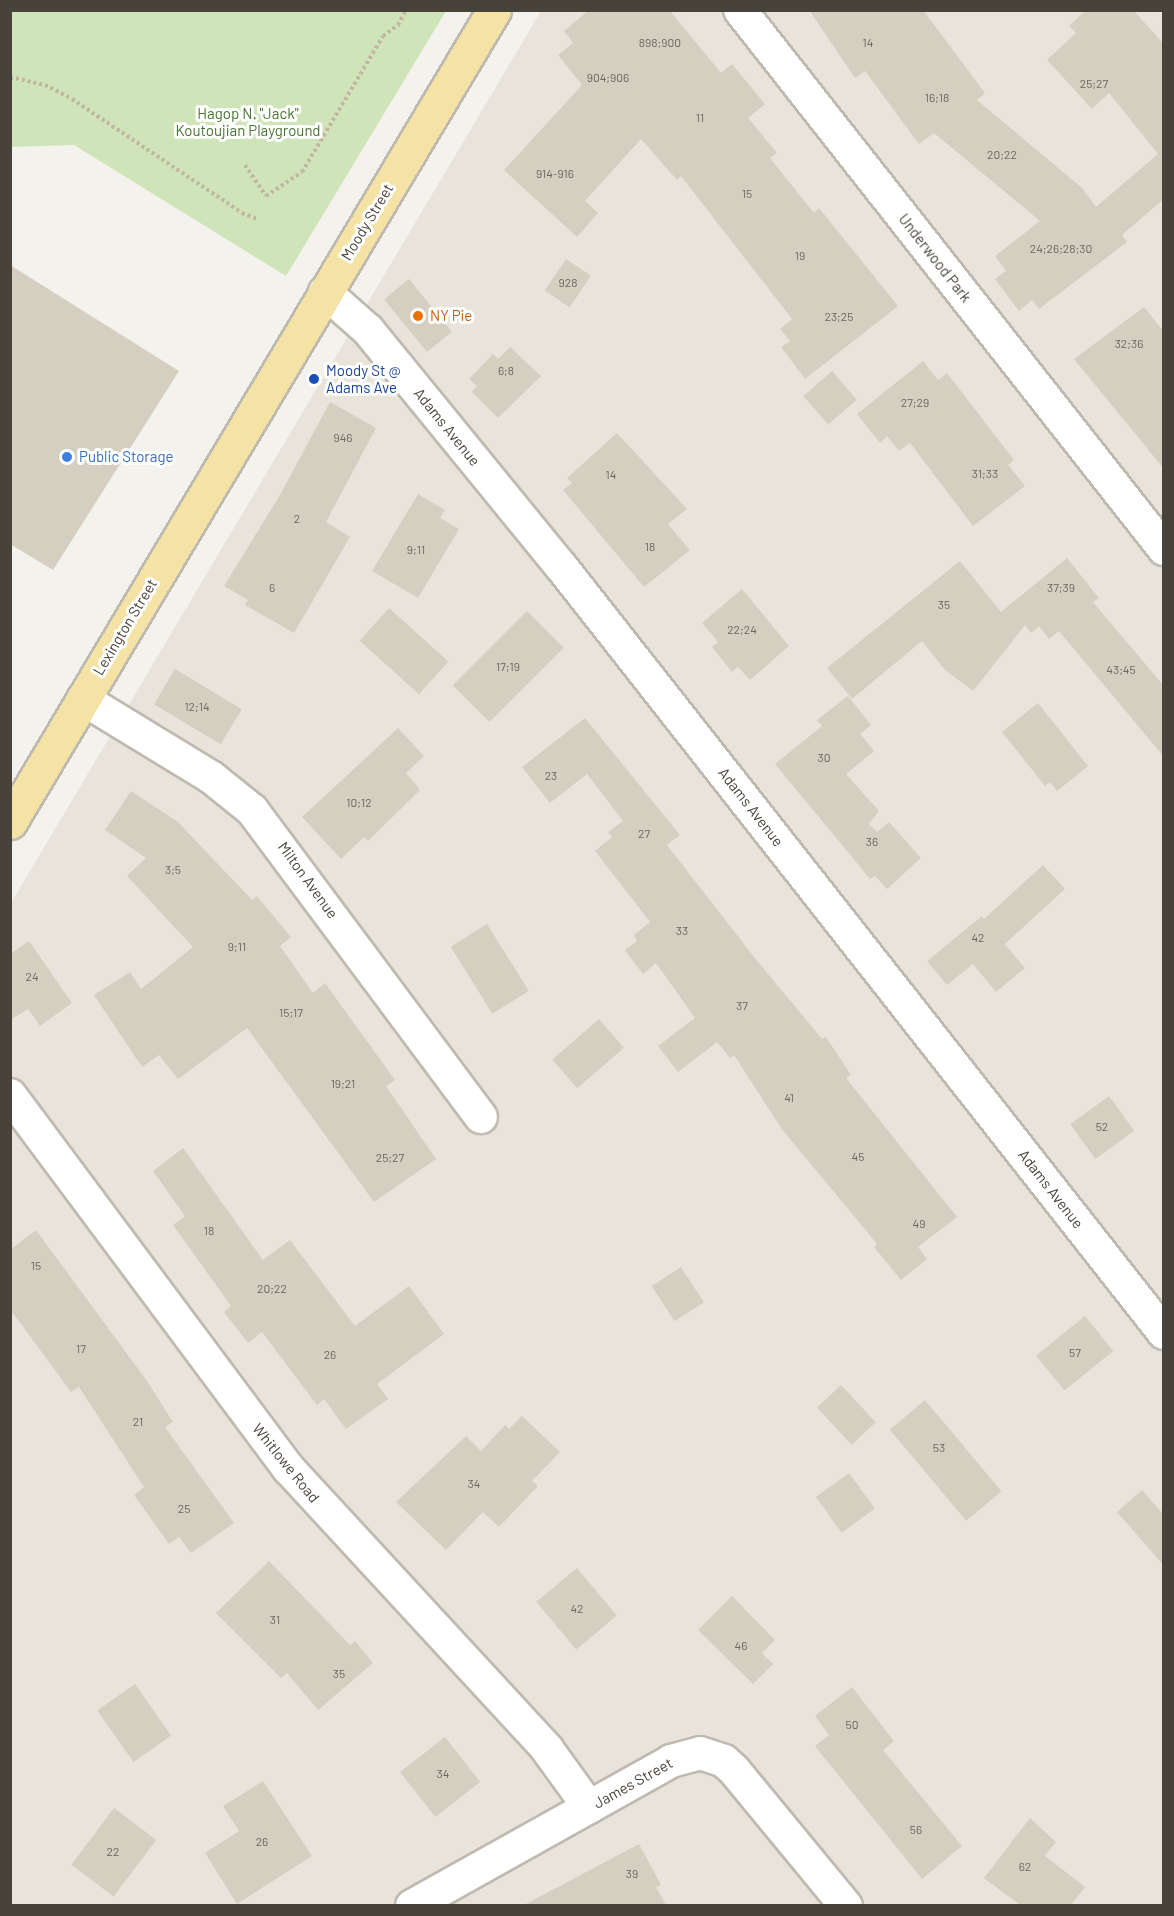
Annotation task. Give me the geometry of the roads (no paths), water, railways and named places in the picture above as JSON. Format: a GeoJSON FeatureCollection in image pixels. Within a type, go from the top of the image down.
{"type":"FeatureCollection","features":[{"type":"Feature","properties":{"kind":"main road","name":"Moody Street"},"geometry":{"type":"LineString","coordinates":[[240,433],[494,10]]}},
{"type":"Feature","properties":{"kind":"main road","name":"Lexington Street"},"geometry":{"type":"LineString","coordinates":[[10,822],[240,433]]}},
{"type":"Feature","properties":{"kind":"street","name":"Underwood Park"},"geometry":{"type":"LineString","coordinates":[[740,10],[1164,549]]}},
{"type":"Feature","properties":{"kind":"street","name":"Adams Avenue"},"geometry":{"type":"LineString","coordinates":[[325,292],[368,330],[560,565],[1164,1334]]}},
{"type":"Feature","properties":{"kind":"street","name":"Milton Avenue"},"geometry":{"type":"LineString","coordinates":[[83,699],[211,777],[252,810],[481,1117]]}},
{"type":"Feature","properties":{"kind":"street","name":"Whitlowe Road"},"geometry":{"type":"LineString","coordinates":[[10,1095],[283,1461],[547,1749],[589,1808]]}},
{"type":"Feature","properties":{"kind":"street","name":"James Street"},"geometry":{"type":"LineString","coordinates":[[412,1905],[685,1755],[713,1755],[734,1770],[846,1905]]}},
{"type":"Feature","properties":{"kind":"place","name":"NY Pie"},"geometry":{"type":"Point","coordinates":[418,316]}},
{"type":"Feature","properties":{"kind":"place","name":"Moody St @ Adams Ave"},"geometry":{"type":"Point","coordinates":[314,379]}},
{"type":"Feature","properties":{"kind":"place","name":"Public Storage"},"geometry":{"type":"Point","coordinates":[67,457]}},
{"type":"Feature","properties":{"kind":"park label","name":"Hagop N. \"Jack\" Koutoujian Playground"},"geometry":{"type":"Point","coordinates":[248,122]}}]}
